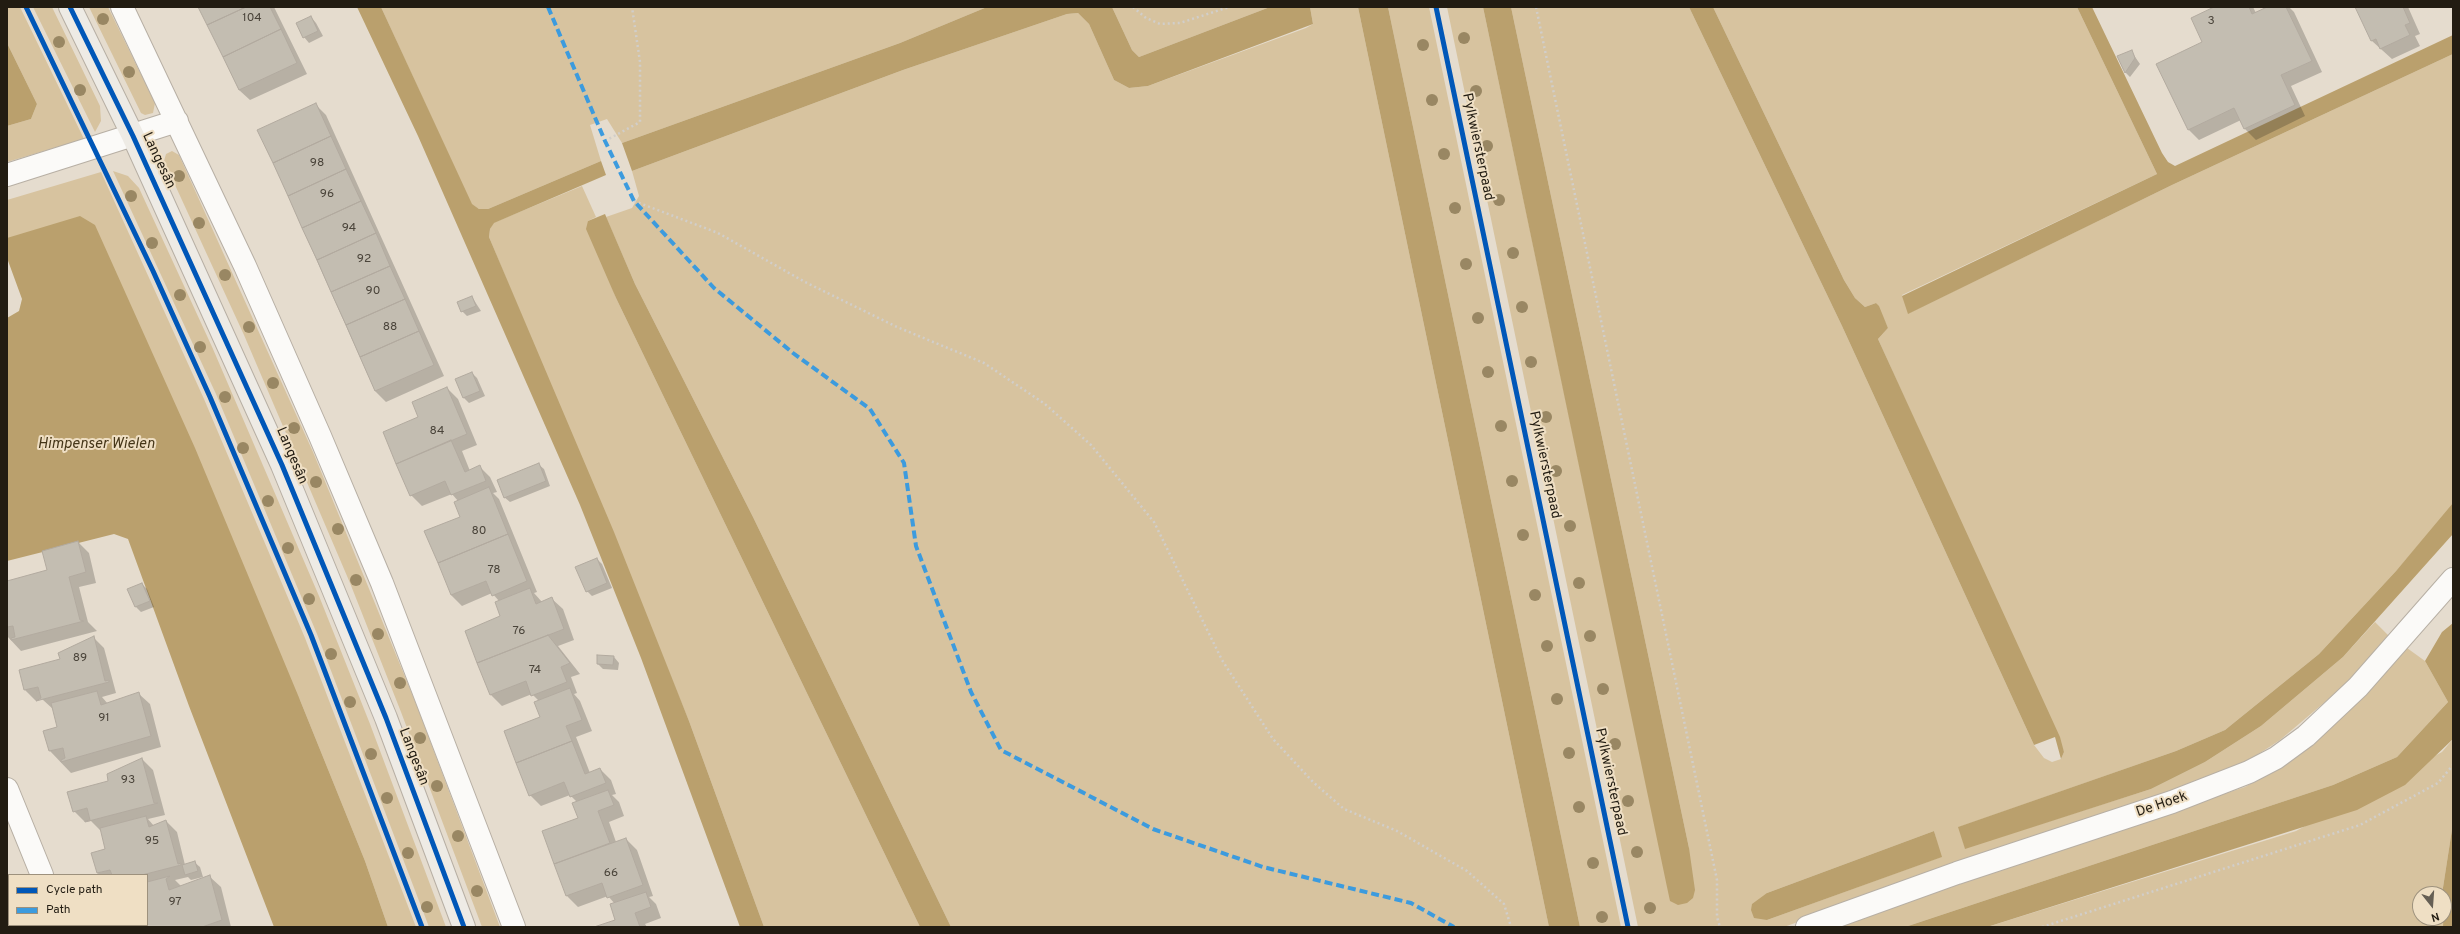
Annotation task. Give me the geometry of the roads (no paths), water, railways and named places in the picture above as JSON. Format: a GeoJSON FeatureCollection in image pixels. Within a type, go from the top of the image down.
{"type":"FeatureCollection","features":[{"type":"Feature","properties":{"kind":"street","name":"Langesân"},"geometry":{"type":"LineString","coordinates":[[70,7],[133,136],[235,357],[334,589],[386,718],[464,927]]}},
{"type":"Feature","properties":{"kind":"street"},"geometry":{"type":"LineString","coordinates":[[122,7],[245,266],[382,583],[514,927]]}},
{"type":"Feature","properties":{"kind":"street"},"geometry":{"type":"LineString","coordinates":[[7,174],[133,136],[177,121]]}},
{"type":"Feature","properties":{"kind":"street","name":"De Hoek"},"geometry":{"type":"LineString","coordinates":[[1807,927],[1956,873],[2172,802],[2249,772],[2276,758],[2306,736],[2358,687],[2453,579]]}},
{"type":"Feature","properties":{"kind":"street"},"geometry":{"type":"LineString","coordinates":[[7,789],[42,874]]}},
{"type":"Feature","properties":{"kind":"water"},"geometry":{"type":"Polygon","coordinates":[[[357,7],[381,7],[472,204],[479,209],[488,209],[601,161],[606,175],[494,223],[490,229],[489,237],[614,532],[689,721],[764,927],[740,927],[641,658],[580,505],[418,136],[357,7]]]}},
{"type":"Feature","properties":{"kind":"water"},"geometry":{"type":"Polygon","coordinates":[[[987,7],[1112,7],[1132,50],[1139,57],[1270,7],[1310,7],[1313,24],[1148,86],[1129,88],[1114,80],[1089,24],[1078,13],[1067,14],[903,70],[632,171],[622,143],[900,43],[987,7]]]}},
{"type":"Feature","properties":{"kind":"water"},"geometry":{"type":"Polygon","coordinates":[[[1358,7],[1388,7],[1580,927],[1549,927],[1358,7]]]}},
{"type":"Feature","properties":{"kind":"water"},"geometry":{"type":"Polygon","coordinates":[[[1483,7],[1511,7],[1689,848],[1695,890],[1693,898],[1687,903],[1678,905],[1670,901],[1483,7]]]}},
{"type":"Feature","properties":{"kind":"water"},"geometry":{"type":"Polygon","coordinates":[[[1689,7],[1713,7],[1844,280],[1855,298],[1865,307],[1876,303],[1879,306],[1888,328],[1878,339],[2060,737],[2064,752],[2061,759],[2055,737],[2034,745],[1842,326],[1689,7]]]}},
{"type":"Feature","properties":{"kind":"water"},"geometry":{"type":"Polygon","coordinates":[[[2077,7],[2092,7],[2162,153],[2168,162],[2175,166],[2453,35],[2453,54],[2172,185],[1908,314],[1902,296],[2157,174],[2077,7]]]}},
{"type":"Feature","properties":{"kind":"water"},"geometry":{"type":"Polygon","coordinates":[[[7,43],[37,104],[31,119],[7,126],[7,43]]]}},
{"type":"Feature","properties":{"kind":"water"},"geometry":{"type":"Polygon","coordinates":[[[605,214],[635,284],[753,517],[951,927],[920,927],[616,298],[586,229],[588,221],[605,214]]]}},
{"type":"Feature","properties":{"kind":"water","name":"Himpenser Wielen"},"geometry":{"type":"Polygon","coordinates":[[[80,216],[95,225],[195,448],[365,861],[388,927],[274,927],[189,706],[128,539],[114,534],[7,561],[7,318],[19,311],[22,299],[7,258],[7,238],[80,216]]]}},
{"type":"Feature","properties":{"kind":"water"},"geometry":{"type":"Polygon","coordinates":[[[2453,503],[2453,534],[2343,657],[2261,726],[2205,762],[2151,789],[1965,849],[1958,827],[2176,751],[2225,730],[2319,654],[2396,571],[2453,503]]]}},
{"type":"Feature","properties":{"kind":"water"},"geometry":{"type":"Polygon","coordinates":[[[2453,623],[2453,739],[2405,785],[2357,810],[1987,927],[1905,927],[2333,785],[2397,757],[2448,702],[2425,661],[2442,632],[2453,623]]]}},
{"type":"Feature","properties":{"kind":"water"},"geometry":{"type":"Polygon","coordinates":[[[2453,823],[2453,927],[2443,927],[2452,926],[2452,886],[2443,886],[2453,823]]]}},
{"type":"Feature","properties":{"kind":"water"},"geometry":{"type":"Polygon","coordinates":[[[1934,831],[1942,857],[1767,920],[1754,918],[1751,910],[1752,904],[1767,893],[1934,831]]]}}]}
